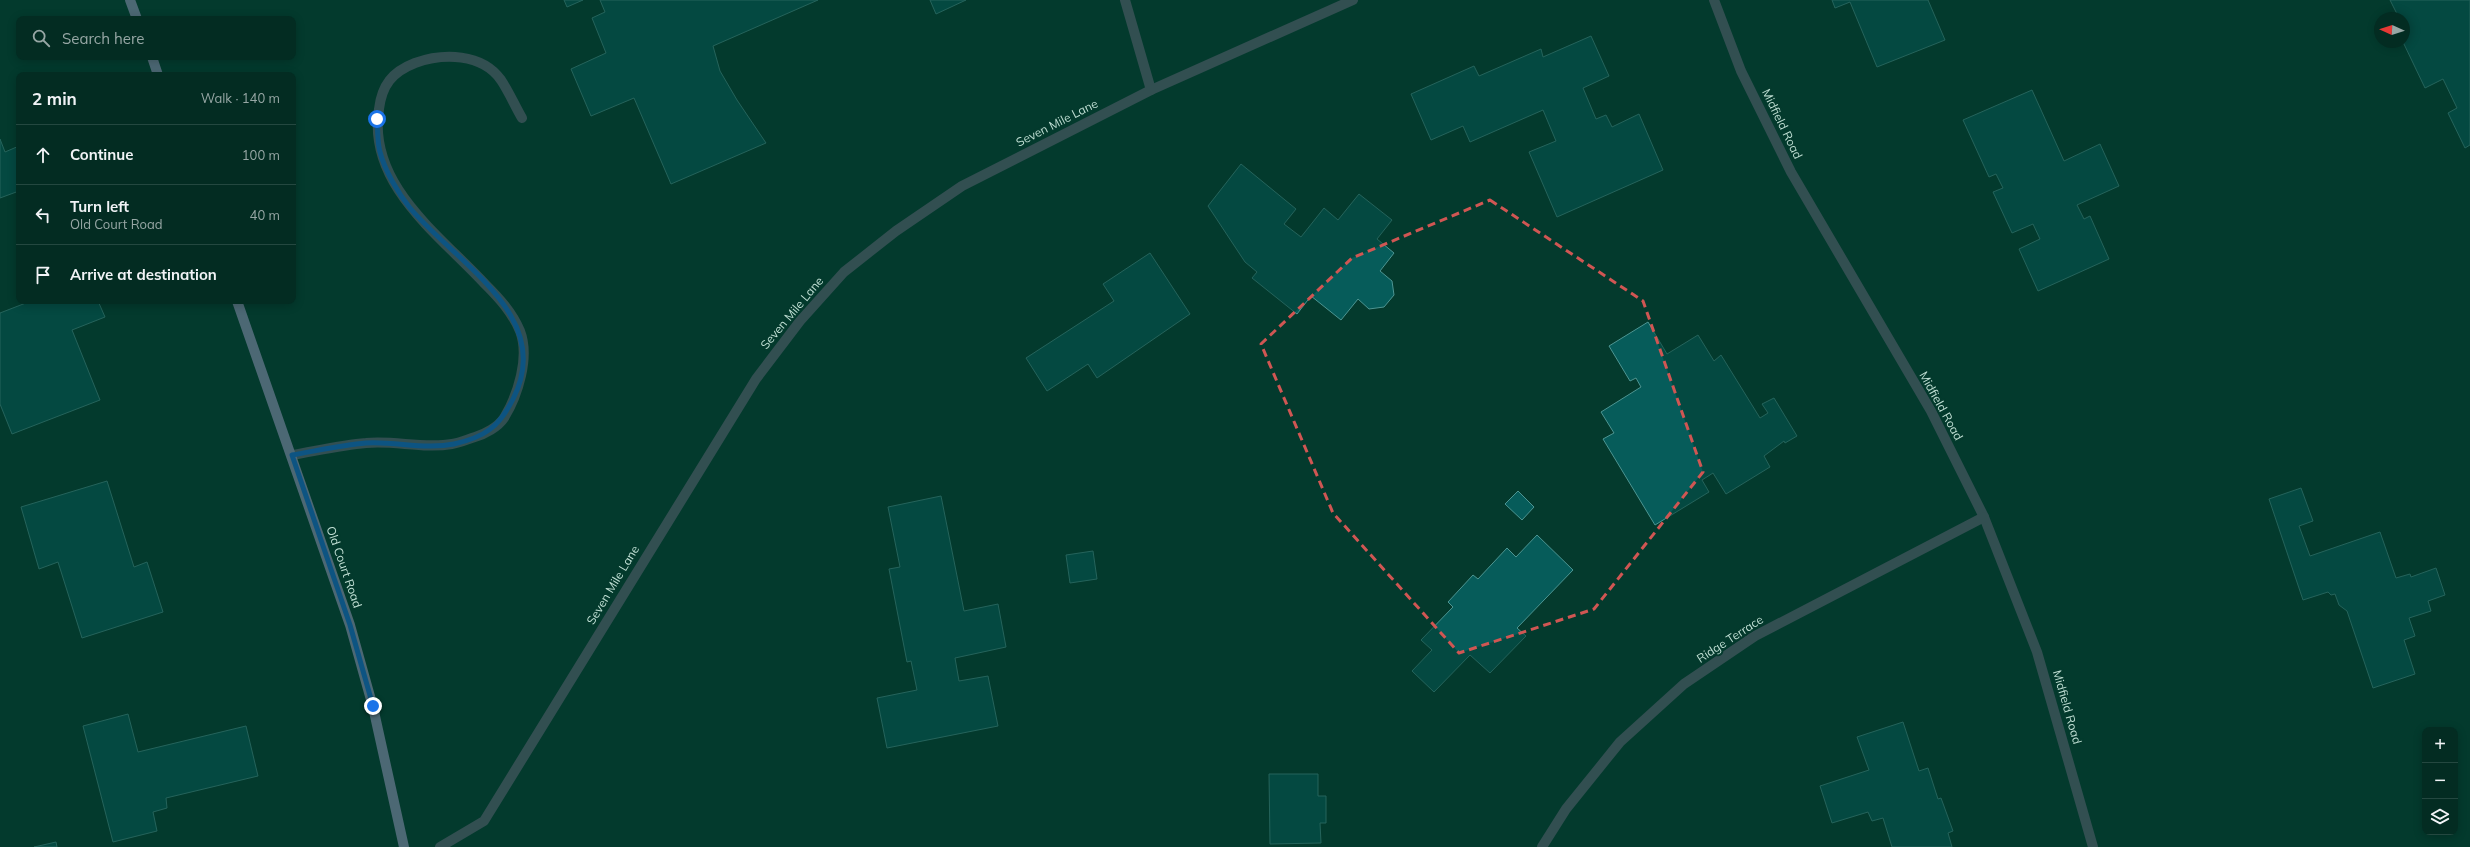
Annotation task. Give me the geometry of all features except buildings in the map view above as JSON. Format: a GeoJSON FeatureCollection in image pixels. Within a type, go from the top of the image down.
{"type":"FeatureCollection","features":[{"type":"Feature","properties":{"kind":"main road"},"geometry":{"type":"LineString","coordinates":[[130,0],[137,16]]}},
{"type":"Feature","properties":{"kind":"main road"},"geometry":{"type":"LineString","coordinates":[[153,60],[157,72]]}},
{"type":"Feature","properties":{"kind":"main road","name":"Old Court Road"},"geometry":{"type":"LineString","coordinates":[[238,304],[292,455],[350,625],[369,692],[404,847]]}},
{"type":"Feature","properties":{"kind":"street"},"geometry":{"type":"LineString","coordinates":[[1126,0],[1151,90]]}},
{"type":"Feature","properties":{"kind":"street","name":"Seven Mile Lane"},"geometry":{"type":"LineString","coordinates":[[440,847],[484,822],[756,379],[800,322],[844,272],[896,231],[962,186],[1151,90],[1353,0]]}},
{"type":"Feature","properties":{"kind":"street","name":"Midfield Road"},"geometry":{"type":"LineString","coordinates":[[1714,0],[1741,71],[1791,172],[1931,412],[1984,517],[2037,652],[2093,847]]}},
{"type":"Feature","properties":{"kind":"street"},"geometry":{"type":"LineString","coordinates":[[292,455],[367,443],[420,446],[453,444],[485,434],[503,420],[517,391],[523,365],[520,332],[505,305],[410,208],[394,183],[380,152],[377,119],[381,93],[398,70],[420,61],[459,56],[486,66],[500,79],[522,118]]}},
{"type":"Feature","properties":{"kind":"street","name":"Ridge Terrace"},"geometry":{"type":"LineString","coordinates":[[1542,847],[1566,809],[1620,742],[1684,684],[1755,636],[1984,517]]}},
{"type":"Feature","properties":{"kind":"highlighted area"},"geometry":{"type":"Polygon","coordinates":[[[1490,200],[1643,301],[1703,472],[1594,609],[1459,653],[1333,513],[1261,344],[1352,258],[1490,200]]]}},
{"type":"Feature","properties":{"kind":"route"},"geometry":{"type":"LineString","coordinates":[[373,706],[350,625],[292,455],[367,443],[420,446],[453,444],[485,434],[503,420],[517,391],[523,365],[520,332],[505,305],[410,208],[394,183],[380,152],[377,119]]}}]}
